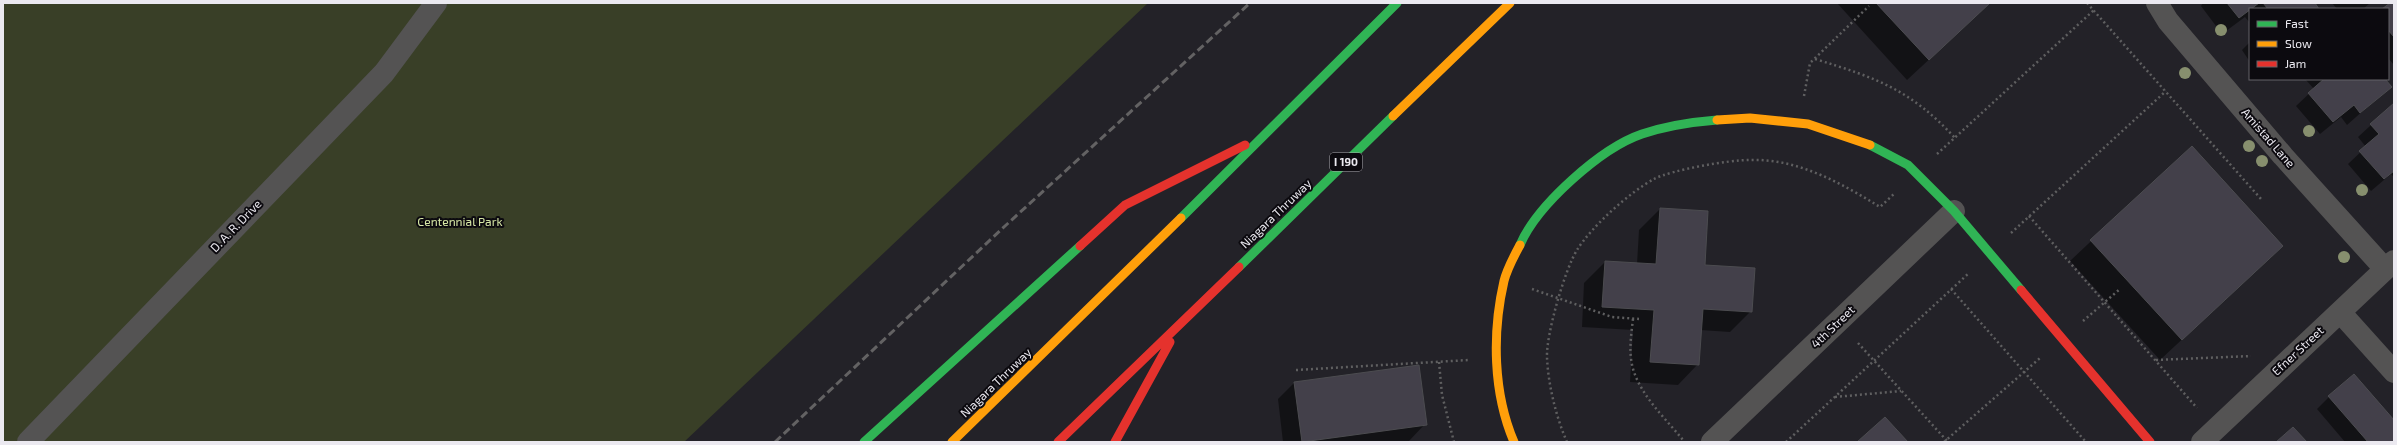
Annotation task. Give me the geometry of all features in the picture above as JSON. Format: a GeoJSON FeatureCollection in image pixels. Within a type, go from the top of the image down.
{"type":"FeatureCollection","features":[{"type":"Feature","properties":{"kind":"main road","name":"Niagara Thruway"},"geometry":{"type":"LineString","coordinates":[[952,442],[1125,274],[1261,136],[1397,3]]}},
{"type":"Feature","properties":{"kind":"main road","name":"Niagara Thruway"},"geometry":{"type":"LineString","coordinates":[[1058,442],[1510,3]]}},
{"type":"Feature","properties":{"kind":"main road"},"geometry":{"type":"LineString","coordinates":[[1514,442],[1508,428],[1497,365],[1496,334],[1504,280],[1522,240],[1553,197],[1591,162],[1641,134],[1694,122],[1750,118],[1808,124],[1865,142],[1908,165],[1954,211],[2150,442]]}},
{"type":"Feature","properties":{"kind":"main road"},"geometry":{"type":"LineString","coordinates":[[864,442],[1124,205],[1261,136]]}},
{"type":"Feature","properties":{"kind":"main road"},"geometry":{"type":"LineString","coordinates":[[1115,442],[1182,322]]}},
{"type":"Feature","properties":{"kind":"street","name":"D. A. R. Drive"},"geometry":{"type":"LineString","coordinates":[[28,442],[384,73],[436,3]]}},
{"type":"Feature","properties":{"kind":"street","name":"Amistad Lane"},"geometry":{"type":"LineString","coordinates":[[2157,3],[2168,21],[2278,151],[2389,265]]}},
{"type":"Feature","properties":{"kind":"street","name":"4th Street"},"geometry":{"type":"LineString","coordinates":[[1712,442],[1954,211]]}},
{"type":"Feature","properties":{"kind":"street","name":"Efner Street"},"geometry":{"type":"LineString","coordinates":[[2202,442],[2389,265]]}},
{"type":"Feature","properties":{"kind":"street"},"geometry":{"type":"LineString","coordinates":[[2340,312],[2394,372]]}},
{"type":"Feature","properties":{"kind":"path"},"geometry":{"type":"LineString","coordinates":[[2087,3],[2261,199]]}},
{"type":"Feature","properties":{"kind":"path"},"geometry":{"type":"LineString","coordinates":[[1805,93],[1810,63],[1869,6]]}},
{"type":"Feature","properties":{"kind":"path"},"geometry":{"type":"LineString","coordinates":[[1949,143],[2094,10]]}},
{"type":"Feature","properties":{"kind":"path"},"geometry":{"type":"LineString","coordinates":[[1815,59],[1861,73],[1896,88],[1933,113],[1955,138]]}},
{"type":"Feature","properties":{"kind":"path"},"geometry":{"type":"LineString","coordinates":[[2008,236],[2166,92]]}},
{"type":"Feature","properties":{"kind":"path"},"geometry":{"type":"LineString","coordinates":[[1567,442],[1553,396],[1547,356],[1558,296],[1577,250],[1613,209],[1655,178],[1698,167],[1749,160],[1792,165],[1840,182],[1880,207],[1884,203]]}},
{"type":"Feature","properties":{"kind":"path"},"geometry":{"type":"LineString","coordinates":[[2029,216],[2197,408]]}},
{"type":"Feature","properties":{"kind":"path"},"geometry":{"type":"LineString","coordinates":[[1786,442],[1972,270]]}},
{"type":"Feature","properties":{"kind":"path"},"geometry":{"type":"LineString","coordinates":[[1530,288],[1558,296],[1612,316],[1639,319]]}},
{"type":"Feature","properties":{"kind":"path"},"geometry":{"type":"LineString","coordinates":[[1951,289],[2086,442]]}},
{"type":"Feature","properties":{"kind":"path"},"geometry":{"type":"LineString","coordinates":[[2078,325],[2120,289]]}},
{"type":"Feature","properties":{"kind":"path"},"geometry":{"type":"LineString","coordinates":[[1633,319],[1630,345],[1634,372],[1647,396],[1684,441]]}},
{"type":"Feature","properties":{"kind":"path"},"geometry":{"type":"LineString","coordinates":[[1856,340],[1946,441],[2029,368]]}},
{"type":"Feature","properties":{"kind":"path"},"geometry":{"type":"LineString","coordinates":[[2155,360],[2256,356]]}},
{"type":"Feature","properties":{"kind":"path"},"geometry":{"type":"LineString","coordinates":[[1439,362],[1442,395],[1454,442]]}},
{"type":"Feature","properties":{"kind":"path"},"geometry":{"type":"LineString","coordinates":[[1296,370],[1446,362]]}},
{"type":"Feature","properties":{"kind":"path"},"geometry":{"type":"LineString","coordinates":[[1834,398],[1901,391]]}},
{"type":"Feature","properties":{"kind":"green space","name":"Centennial Park"},"geometry":{"type":"Polygon","coordinates":[[[3,3],[1148,3],[684,442],[3,442],[3,3]]]}},
{"type":"Feature","properties":{"kind":"building"},"geometry":{"type":"Polygon","coordinates":[[[1876,3],[1990,3],[1929,60],[1876,3]]]}},
{"type":"Feature","properties":{"kind":"building"},"geometry":{"type":"Polygon","coordinates":[[[2227,3],[2259,3],[2252,8],[2249,8],[2249,10],[2239,18],[2227,3]]]}},
{"type":"Feature","properties":{"kind":"building"},"geometry":{"type":"Polygon","coordinates":[[[2263,3],[2315,3],[2318,8],[2267,8],[2263,3]]]}},
{"type":"Feature","properties":{"kind":"building"},"geometry":{"type":"Polygon","coordinates":[[[2390,3],[2394,3],[2394,37],[2389,31],[2389,8],[2383,8],[2390,3]]]}},
{"type":"Feature","properties":{"kind":"building"},"geometry":{"type":"Polygon","coordinates":[[[2323,80],[2386,80],[2392,87],[2360,113],[2354,105],[2333,122],[2308,93],[2323,80]]]}},
{"type":"Feature","properties":{"kind":"building"},"geometry":{"type":"Polygon","coordinates":[[[2394,103],[2394,171],[2384,179],[2359,151],[2379,134],[2370,124],[2394,103]]]}},
{"type":"Feature","properties":{"kind":"building"},"geometry":{"type":"Polygon","coordinates":[[[2192,146],[2283,246],[2182,340],[2090,240],[2192,146]]]}},
{"type":"Feature","properties":{"kind":"building"},"geometry":{"type":"Polygon","coordinates":[[[1660,208],[1708,211],[1705,265],[1755,268],[1752,312],[1703,309],[1699,365],[1650,362],[1654,310],[1602,307],[1605,261],[1656,264],[1660,208]]]}},
{"type":"Feature","properties":{"kind":"building"},"geometry":{"type":"Polygon","coordinates":[[[1419,365],[1427,425],[1302,442],[1294,382],[1419,365]]]}},
{"type":"Feature","properties":{"kind":"building"},"geometry":{"type":"Polygon","coordinates":[[[2354,374],[2394,420],[2394,442],[2368,442],[2328,396],[2354,374]]]}},
{"type":"Feature","properties":{"kind":"building"},"geometry":{"type":"Polygon","coordinates":[[[1885,417],[1908,442],[1857,442],[1885,417]]]}},
{"type":"Feature","properties":{"kind":"building"},"geometry":{"type":"Polygon","coordinates":[[[2293,427],[2307,442],[2276,442],[2293,427]]]}},
{"type":"Feature","properties":{"kind":"railway"},"geometry":{"type":"LineString","coordinates":[[775,442],[1005,226],[1250,3]]}},
{"type":"Feature","properties":{"kind":"traffic: fast"},"geometry":{"type":"LineString","coordinates":[[1181,218],[1397,3]]}},
{"type":"Feature","properties":{"kind":"traffic: fast"},"geometry":{"type":"LineString","coordinates":[[1239,267],[1393,116]]}},
{"type":"Feature","properties":{"kind":"traffic: fast"},"geometry":{"type":"LineString","coordinates":[[1520,245],[1528,229],[1555,196],[1590,165],[1608,152],[1626,141],[1651,131],[1679,125],[1717,120]]}},
{"type":"Feature","properties":{"kind":"traffic: fast"},"geometry":{"type":"LineString","coordinates":[[1870,145],[1908,165],[1954,211],[2021,290]]}},
{"type":"Feature","properties":{"kind":"traffic: fast"},"geometry":{"type":"LineString","coordinates":[[864,442],[1080,246]]}},
{"type":"Feature","properties":{"kind":"traffic: slow"},"geometry":{"type":"LineString","coordinates":[[1393,116],[1510,3]]}},
{"type":"Feature","properties":{"kind":"traffic: slow"},"geometry":{"type":"LineString","coordinates":[[1717,120],[1750,118],[1808,124],[1870,145]]}},
{"type":"Feature","properties":{"kind":"traffic: slow"},"geometry":{"type":"LineString","coordinates":[[952,442],[1181,218]]}},
{"type":"Feature","properties":{"kind":"traffic: slow"},"geometry":{"type":"LineString","coordinates":[[1514,442],[1507,423],[1498,383],[1496,342],[1500,301],[1504,281],[1520,245]]}},
{"type":"Feature","properties":{"kind":"traffic: jam"},"geometry":{"type":"LineString","coordinates":[[1080,246],[1125,205],[1245,145]]}},
{"type":"Feature","properties":{"kind":"traffic: jam"},"geometry":{"type":"LineString","coordinates":[[1058,442],[1239,267]]}},
{"type":"Feature","properties":{"kind":"traffic: jam"},"geometry":{"type":"LineString","coordinates":[[2021,290],[2150,442]]}},
{"type":"Feature","properties":{"kind":"traffic: jam"},"geometry":{"type":"LineString","coordinates":[[1115,442],[1170,342]]}}]}
